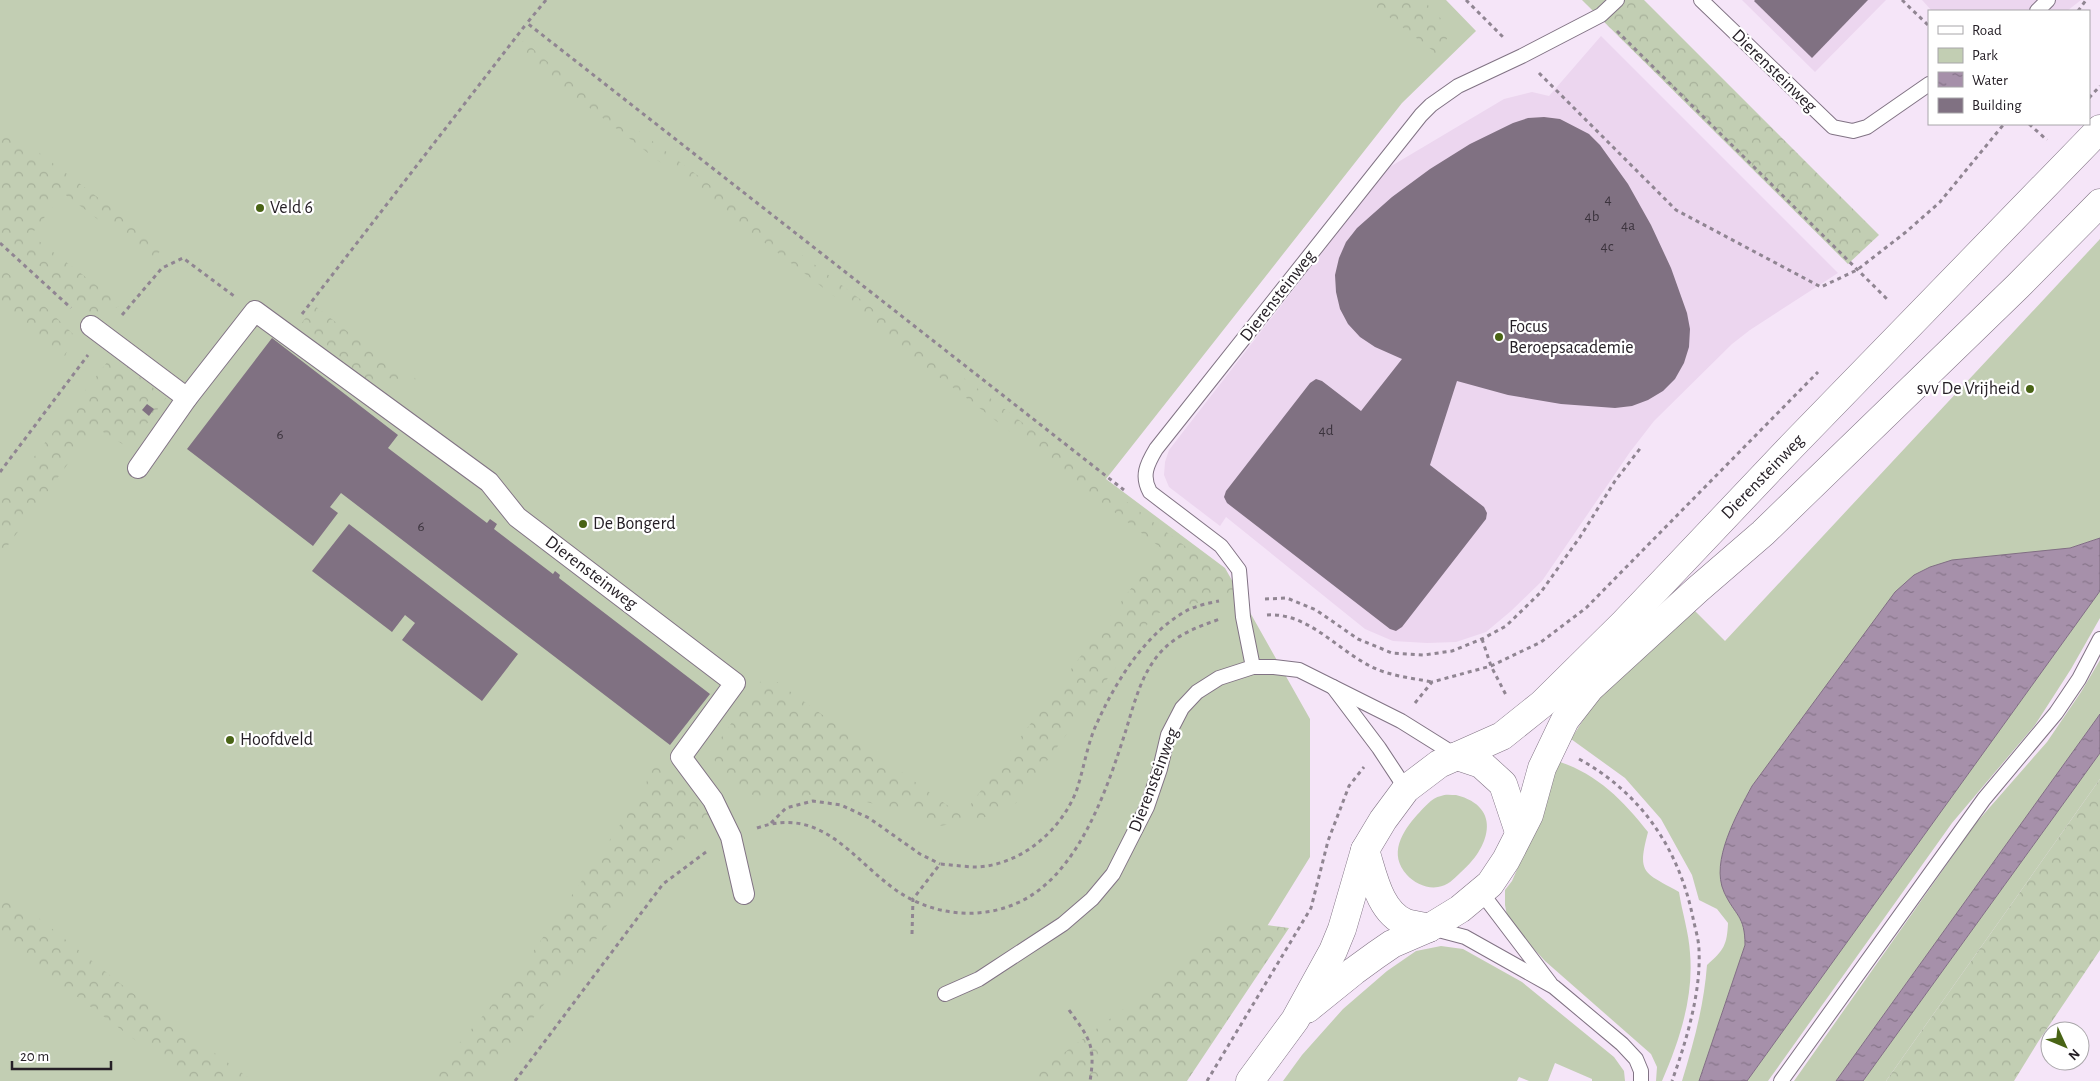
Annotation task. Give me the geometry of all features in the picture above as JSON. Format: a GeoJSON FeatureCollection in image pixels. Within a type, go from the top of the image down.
{"type":"FeatureCollection","features":[{"type":"Feature","properties":{"kind":"main road","name":"Dierensteinweg"},"geometry":{"type":"LineString","coordinates":[[1457,756],[1502,736],[1524,720],[1625,622],[1792,446],[2100,129]]}},
{"type":"Feature","properties":{"kind":"main road"},"geometry":{"type":"LineString","coordinates":[[1295,1020],[1354,971],[1392,944],[1429,928],[1460,909],[1490,884],[1506,860],[1529,816],[1542,768],[1565,720],[1590,688],[1697,590],[1763,533],[2018,286],[2100,203]]}},
{"type":"Feature","properties":{"kind":"main road"},"geometry":{"type":"LineString","coordinates":[[1250,1081],[1295,1020],[1338,940],[1365,850],[1383,820],[1406,789],[1439,764],[1457,756],[1480,764],[1503,784],[1519,832]]}},
{"type":"Feature","properties":{"kind":"main road"},"geometry":{"type":"LineString","coordinates":[[1365,850],[1378,890],[1388,908],[1406,923],[1429,928]]}},
{"type":"Feature","properties":{"kind":"street","name":"Dierensteinweg"},"geometry":{"type":"LineString","coordinates":[[255,311],[489,482],[517,517],[735,683],[681,758],[713,800],[731,837],[744,894]]}},
{"type":"Feature","properties":{"kind":"street"},"geometry":{"type":"LineString","coordinates":[[138,468],[187,398],[255,311]]}},
{"type":"Feature","properties":{"kind":"street"},"geometry":{"type":"LineString","coordinates":[[91,326],[187,398]]}},
{"type":"Feature","properties":{"kind":"lane","name":"Dierensteinweg"},"geometry":{"type":"LineString","coordinates":[[1253,668],[1243,617],[1239,570],[1221,546],[1150,492],[1145,483],[1145,474],[1149,461],[1156,449],[1421,115],[1431,105],[1458,86],[1601,16],[1617,0]]}},
{"type":"Feature","properties":{"kind":"lane","name":"Dierensteinweg"},"geometry":{"type":"LineString","coordinates":[[1701,0],[1833,127],[1853,131],[1867,127],[1928,85]]}},
{"type":"Feature","properties":{"kind":"lane"},"geometry":{"type":"LineString","coordinates":[[2038,10],[2048,0]]}},
{"type":"Feature","properties":{"kind":"lane"},"geometry":{"type":"LineString","coordinates":[[1781,1081],[1984,799],[2056,713],[2079,679],[2100,639]]}},
{"type":"Feature","properties":{"kind":"lane","name":"Dierensteinweg"},"geometry":{"type":"LineString","coordinates":[[945,994],[979,979],[1062,924],[1092,899],[1113,874],[1148,807],[1168,735],[1182,708],[1197,692],[1219,678],[1253,668],[1274,667],[1299,670],[1331,684],[1401,721],[1457,756]]}},
{"type":"Feature","properties":{"kind":"lane","name":"Dierensteinweg"},"geometry":{"type":"LineString","coordinates":[[1331,684],[1379,748],[1406,789]]}},
{"type":"Feature","properties":{"kind":"lane"},"geometry":{"type":"LineString","coordinates":[[1481,892],[1554,987]]}},
{"type":"Feature","properties":{"kind":"lane"},"geometry":{"type":"LineString","coordinates":[[1429,928],[1465,937],[1554,987],[1622,1044],[1636,1059],[1641,1071],[1641,1081]]}},
{"type":"Feature","properties":{"kind":"path"},"geometry":{"type":"LineString","coordinates":[[286,334],[546,0]]}},
{"type":"Feature","properties":{"kind":"path"},"geometry":{"type":"LineString","coordinates":[[1466,0],[1676,210],[1821,287],[1857,270],[1906,232],[1940,202],[2003,125]]}},
{"type":"Feature","properties":{"kind":"path"},"geometry":{"type":"LineString","coordinates":[[1902,0],[1928,25]]}},
{"type":"Feature","properties":{"kind":"path"},"geometry":{"type":"LineString","coordinates":[[1601,16],[1888,300]]}},
{"type":"Feature","properties":{"kind":"path"},"geometry":{"type":"LineString","coordinates":[[527,23],[1124,491]]}},
{"type":"Feature","properties":{"kind":"path"},"geometry":{"type":"LineString","coordinates":[[2090,97],[2100,86]]}},
{"type":"Feature","properties":{"kind":"path"},"geometry":{"type":"LineString","coordinates":[[2030,125],[2048,140]]}},
{"type":"Feature","properties":{"kind":"path"},"geometry":{"type":"LineString","coordinates":[[0,242],[91,326]]}},
{"type":"Feature","properties":{"kind":"path"},"geometry":{"type":"LineString","coordinates":[[91,326],[120,317],[162,268],[183,258],[255,311]]}},
{"type":"Feature","properties":{"kind":"path"},"geometry":{"type":"LineString","coordinates":[[0,472],[88,355],[91,326]]}},
{"type":"Feature","properties":{"kind":"path","name":"Dierensteinweg"},"geometry":{"type":"LineString","coordinates":[[1432,682],[1491,666],[1541,642],[1586,608],[1819,370]]}},
{"type":"Feature","properties":{"kind":"path"},"geometry":{"type":"LineString","coordinates":[[514,1081],[663,884],[695,859],[731,837],[771,823],[805,824],[828,833],[894,888],[913,899],[944,912],[979,914],[1016,904],[1044,886],[1073,853],[1091,824],[1108,782],[1139,687],[1158,654],[1177,637],[1222,619],[1278,614],[1298,620],[1373,668],[1399,676],[1432,682],[1401,721]]}},
{"type":"Feature","properties":{"kind":"path"},"geometry":{"type":"LineString","coordinates":[[1482,638],[1491,666],[1503,691],[1524,720]]}},
{"type":"Feature","properties":{"kind":"path"},"geometry":{"type":"LineString","coordinates":[[1553,746],[1582,760],[1613,781],[1639,806],[1664,838],[1678,868],[1688,897],[1699,951],[1697,982],[1691,1016],[1681,1056],[1672,1081]]}},
{"type":"Feature","properties":{"kind":"path"},"geometry":{"type":"LineString","coordinates":[[1207,1081],[1311,908],[1328,842],[1348,786],[1379,748]]}},
{"type":"Feature","properties":{"kind":"path"},"geometry":{"type":"LineString","coordinates":[[771,823],[786,808],[813,800],[841,805],[869,818],[920,854],[940,864]]}},
{"type":"Feature","properties":{"kind":"path"},"geometry":{"type":"LineString","coordinates":[[912,934],[913,899]]}},
{"type":"Feature","properties":{"kind":"path"},"geometry":{"type":"LineString","coordinates":[[1069,1010],[1092,1046],[1093,1064],[1090,1081]]}},
{"type":"Feature","properties":{"kind":"shaded area"},"geometry":{"type":"Polygon","coordinates":[[[1742,0],[1886,0],[1815,72],[1742,0]]]}},
{"type":"Feature","properties":{"kind":"shaded area"},"geometry":{"type":"Polygon","coordinates":[[[1922,0],[2081,0],[2068,10],[1931,10],[1922,0]]]}},
{"type":"Feature","properties":{"kind":"shaded area","name":"Focus Beroepsacademie"},"geometry":{"type":"Polygon","coordinates":[[[1601,36],[1838,273],[1750,330],[1732,344],[1654,421],[1630,452],[1542,581],[1486,632],[1456,642],[1393,641],[1365,629],[1226,517],[1220,526],[1169,487],[1164,475],[1165,462],[1169,450],[1388,168],[1504,99],[1532,92],[1549,96],[1601,36]]]}},
{"type":"Feature","properties":{"kind":"green space","name":"De Bongerd"},"geometry":{"type":"Polygon","coordinates":[[[0,0],[1446,0],[1476,31],[1402,103],[1106,479],[1225,568],[1310,719],[1310,857],[1171,1081],[0,1081],[0,0]]]}},
{"type":"Feature","properties":{"kind":"green space"},"geometry":{"type":"Polygon","coordinates":[[[1367,0],[1423,0],[1452,30],[1436,57],[1432,50],[1367,0]]]}},
{"type":"Feature","properties":{"kind":"green space"},"geometry":{"type":"Polygon","coordinates":[[[1582,0],[1644,0],[1879,235],[1848,264],[1582,0]]]}},
{"type":"Feature","properties":{"kind":"green space"},"geometry":{"type":"Polygon","coordinates":[[[524,39],[539,55],[1244,591],[1155,614],[1016,803],[983,818],[940,826],[910,813],[855,799],[810,795],[774,800],[758,799],[718,768],[711,752],[766,674],[962,816],[1161,548],[517,52],[524,39]]]}},
{"type":"Feature","properties":{"kind":"green space"},"geometry":{"type":"Polygon","coordinates":[[[0,123],[163,247],[153,261],[63,193],[31,235],[122,305],[103,313],[85,312],[45,270],[0,234],[0,123]]]}},
{"type":"Feature","properties":{"kind":"green space","name":"svv De Vrijheid"},"geometry":{"type":"Polygon","coordinates":[[[2100,239],[2100,538],[2070,548],[1930,567],[1914,575],[1895,593],[1752,786],[1739,810],[1727,838],[1720,866],[1724,892],[1741,921],[1745,935],[1745,945],[1699,1081],[1682,1081],[1698,1023],[1704,995],[1707,965],[1724,947],[1728,923],[1717,909],[1699,900],[1692,875],[1661,819],[1625,778],[1571,739],[1605,686],[1694,610],[1725,641],[2100,239]]]}},
{"type":"Feature","properties":{"kind":"green space"},"geometry":{"type":"Polygon","coordinates":[[[0,267],[27,289],[74,335],[65,356],[0,308],[0,267]]]}},
{"type":"Feature","properties":{"kind":"green space"},"geometry":{"type":"Polygon","coordinates":[[[315,306],[366,346],[419,381],[386,378],[376,388],[297,329],[315,306]]]}},
{"type":"Feature","properties":{"kind":"green space"},"geometry":{"type":"Polygon","coordinates":[[[117,359],[166,398],[129,448],[95,427],[0,556],[0,501],[108,361],[117,359]]]}},
{"type":"Feature","properties":{"kind":"green space"},"geometry":{"type":"Polygon","coordinates":[[[2100,591],[2100,618],[2071,669],[2035,725],[1952,823],[1768,1081],[1747,1081],[2100,591]]]}},
{"type":"Feature","properties":{"kind":"green space"},"geometry":{"type":"Polygon","coordinates":[[[2100,660],[2100,714],[1836,1081],[1794,1081],[1976,823],[2047,742],[2100,660]]]}},
{"type":"Feature","properties":{"kind":"green space"},"geometry":{"type":"Polygon","coordinates":[[[2100,753],[2100,779],[1886,1081],[1863,1081],[2100,753]]]}},
{"type":"Feature","properties":{"kind":"green space"},"geometry":{"type":"Polygon","coordinates":[[[1557,761],[1571,766],[1596,780],[1629,809],[1648,832],[1643,856],[1643,864],[1646,870],[1657,880],[1679,892],[1689,945],[1690,986],[1684,1019],[1662,1081],[1656,1081],[1657,1067],[1651,1054],[1545,961],[1508,921],[1505,890],[1512,881],[1529,842],[1557,761]]]}},
{"type":"Feature","properties":{"kind":"green space"},"geometry":{"type":"Polygon","coordinates":[[[658,762],[719,807],[721,818],[688,836],[656,864],[483,1081],[427,1081],[515,978],[644,790],[649,774],[658,762]]]}},
{"type":"Feature","properties":{"kind":"green space"},"geometry":{"type":"Polygon","coordinates":[[[2100,779],[2100,950],[2052,1021],[2040,1021],[2040,1039],[2014,1081],[1886,1081],[2100,779]]]}},
{"type":"Feature","properties":{"kind":"green space"},"geometry":{"type":"Polygon","coordinates":[[[1443,795],[1456,795],[1471,801],[1481,809],[1486,819],[1487,830],[1484,841],[1470,863],[1450,882],[1438,887],[1421,885],[1410,878],[1401,867],[1398,851],[1402,836],[1411,822],[1431,801],[1443,795]]]}},
{"type":"Feature","properties":{"kind":"green space"},"geometry":{"type":"Polygon","coordinates":[[[0,887],[127,989],[253,1081],[190,1081],[0,939],[0,887]]]}},
{"type":"Feature","properties":{"kind":"green space"},"geometry":{"type":"Polygon","coordinates":[[[1230,920],[1289,928],[1187,1081],[1026,1081],[1196,955],[1230,920]]]}},
{"type":"Feature","properties":{"kind":"green space"},"geometry":{"type":"Polygon","coordinates":[[[1441,946],[1463,949],[1522,982],[1614,1057],[1624,1071],[1625,1081],[1592,1081],[1592,1079],[1555,1063],[1548,1081],[1529,1081],[1519,1077],[1517,1081],[1283,1081],[1302,1055],[1343,1009],[1387,971],[1416,951],[1441,946]]]}},
{"type":"Feature","properties":{"kind":"water"},"geometry":{"type":"Polygon","coordinates":[[[2100,538],[2100,591],[1747,1081],[1699,1081],[1745,945],[1745,935],[1741,921],[1724,892],[1721,880],[1720,866],[1727,838],[1752,786],[1895,592],[1914,575],[1930,567],[1952,560],[2070,548],[2100,538]]]}},
{"type":"Feature","properties":{"kind":"water"},"geometry":{"type":"Polygon","coordinates":[[[2100,714],[2100,753],[1863,1081],[1836,1081],[2100,714]]]}},
{"type":"Feature","properties":{"kind":"building"},"geometry":{"type":"Polygon","coordinates":[[[1755,0],[1868,0],[1812,58],[1755,0]]]}},
{"type":"Feature","properties":{"kind":"building"},"geometry":{"type":"Polygon","coordinates":[[[1528,118],[1560,119],[1589,134],[1600,145],[1628,184],[1651,225],[1671,268],[1687,313],[1690,329],[1689,347],[1684,363],[1675,379],[1663,391],[1648,400],[1632,406],[1615,408],[1561,404],[1508,395],[1457,381],[1430,465],[1484,507],[1487,513],[1486,519],[1402,627],[1396,631],[1390,629],[1227,503],[1224,497],[1226,491],[1310,383],[1316,379],[1322,381],[1361,411],[1402,359],[1375,347],[1360,337],[1348,324],[1340,309],[1335,275],[1339,258],[1346,242],[1357,228],[1392,197],[1430,169],[1470,144],[1513,123],[1528,118]]]}},
{"type":"Feature","properties":{"kind":"building"},"geometry":{"type":"Polygon","coordinates":[[[272,338],[398,435],[388,448],[487,523],[490,519],[497,524],[494,529],[553,574],[555,571],[560,575],[559,578],[710,694],[670,745],[341,493],[330,507],[338,513],[313,546],[187,449],[272,338]]]}},
{"type":"Feature","properties":{"kind":"building"},"geometry":{"type":"Polygon","coordinates":[[[147,404],[154,409],[149,416],[142,410],[147,404]]]}},
{"type":"Feature","properties":{"kind":"building"},"geometry":{"type":"Polygon","coordinates":[[[349,524],[518,654],[482,701],[402,640],[415,623],[405,615],[392,632],[312,571],[349,524]]]}},
{"type":"Feature","properties":{"kind":"place","name":"Veld 6"},"geometry":{"type":"Point","coordinates":[260,208]}},
{"type":"Feature","properties":{"kind":"place","name":"Focus Beroepsacademie"},"geometry":{"type":"Point","coordinates":[1499,337]}},
{"type":"Feature","properties":{"kind":"place","name":"svv De Vrijheid"},"geometry":{"type":"Point","coordinates":[2030,389]}},
{"type":"Feature","properties":{"kind":"place","name":"De Bongerd"},"geometry":{"type":"Point","coordinates":[583,524]}},
{"type":"Feature","properties":{"kind":"place","name":"Hoofdveld"},"geometry":{"type":"Point","coordinates":[230,740]}}]}
